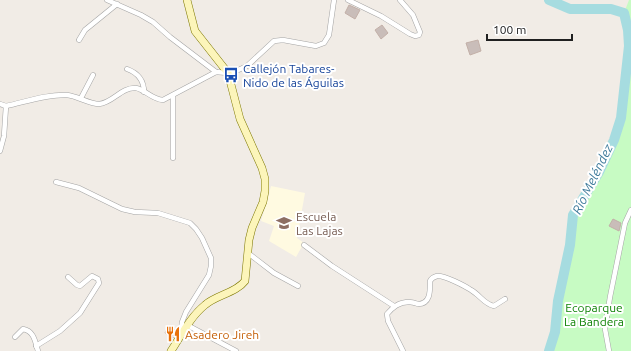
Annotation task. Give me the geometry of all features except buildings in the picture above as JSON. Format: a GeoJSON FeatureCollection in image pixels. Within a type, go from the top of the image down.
{"type":"FeatureCollection","features":[{"type":"Feature","properties":{"kind":"street"},"geometry":{"type":"LineString","coordinates":[[108,0],[153,22],[216,72]]}},
{"type":"Feature","properties":{"kind":"street"},"geometry":{"type":"LineString","coordinates":[[171,351],[187,326],[204,306],[215,298],[241,286],[245,281],[249,240],[252,228],[263,202],[265,191],[265,179],[262,168],[240,119],[228,72],[196,30],[187,0]]}},
{"type":"Feature","properties":{"kind":"street"},"geometry":{"type":"LineString","coordinates":[[0,104],[6,106],[48,97],[67,95],[99,104],[109,101],[125,90],[136,88],[156,100],[164,100],[216,72],[236,71],[247,66],[274,41],[283,40],[316,46],[324,43],[329,35],[334,0]]}},
{"type":"Feature","properties":{"kind":"street"},"geometry":{"type":"LineString","coordinates":[[348,0],[381,16],[410,34],[415,36],[418,35],[420,32],[413,15],[400,0]]}},
{"type":"Feature","properties":{"kind":"street"},"geometry":{"type":"LineString","coordinates":[[79,40],[85,30],[117,4]]}},
{"type":"Feature","properties":{"kind":"street"},"geometry":{"type":"LineString","coordinates":[[127,70],[136,73],[140,77],[143,81],[144,92]]}},
{"type":"Feature","properties":{"kind":"street"},"geometry":{"type":"LineString","coordinates":[[81,98],[93,74]]}},
{"type":"Feature","properties":{"kind":"street"},"geometry":{"type":"LineString","coordinates":[[173,96],[173,158]]}},
{"type":"Feature","properties":{"kind":"street"},"geometry":{"type":"LineString","coordinates":[[0,150],[4,136],[6,106]]}},
{"type":"Feature","properties":{"kind":"street"},"geometry":{"type":"LineString","coordinates":[[56,182],[79,188],[122,209],[136,212],[158,213],[190,223],[196,229],[211,258],[211,266],[208,275],[182,322],[181,336]]}},
{"type":"Feature","properties":{"kind":"street"},"geometry":{"type":"LineString","coordinates":[[609,351],[605,329],[625,223],[631,210]]}},
{"type":"Feature","properties":{"kind":"street"},"geometry":{"type":"LineString","coordinates":[[304,245],[332,266],[394,306]]}},
{"type":"Feature","properties":{"kind":"street"},"geometry":{"type":"LineString","coordinates":[[248,253],[274,273],[298,286]]}},
{"type":"Feature","properties":{"kind":"street"},"geometry":{"type":"LineString","coordinates":[[36,346],[60,331],[80,313],[99,283],[98,279],[92,276],[80,286],[68,277]]}},
{"type":"Feature","properties":{"kind":"street"},"geometry":{"type":"LineString","coordinates":[[403,351],[388,321],[387,314],[394,306],[408,302],[420,304],[426,302],[429,298],[430,281],[432,278],[438,276],[446,278],[472,290],[487,304],[494,306],[505,299]]}},
{"type":"Feature","properties":{"kind":"street"},"geometry":{"type":"LineString","coordinates":[[187,326],[236,351]]}},
{"type":"Feature","properties":{"kind":"street"},"geometry":{"type":"LineString","coordinates":[[15,337],[21,330],[25,329],[32,333],[38,351]]}},
{"type":"Feature","properties":{"kind":"shaded area","name":"Escuela Las Lajas"},"geometry":{"type":"Polygon","coordinates":[[[271,186],[305,193],[297,238],[304,243],[296,257],[269,241],[274,226],[261,221],[271,186]]]}},
{"type":"Feature","properties":{"kind":"green space","name":"Ecoparque La Bandera"},"geometry":{"type":"Polygon","coordinates":[[[629,0],[631,0],[631,351],[549,351],[555,332],[558,301],[570,245],[573,215],[599,172],[614,140],[621,118],[629,46],[628,30],[624,13],[629,0]]]}},
{"type":"Feature","properties":{"kind":"waterway","name":"Río Meléndez"},"geometry":{"type":"LineString","coordinates":[[549,0],[570,9],[611,9],[624,13],[628,30],[629,46],[621,118],[614,140],[599,172],[573,215],[570,245],[558,301],[555,332],[549,351]]}},
{"type":"Feature","properties":{"kind":"place","name":"Callejón Tabares- Nido de las Águilas"},"geometry":{"type":"Point","coordinates":[231,75]}},
{"type":"Feature","properties":{"kind":"place","name":"Escuela Las Lajas"},"geometry":{"type":"Point","coordinates":[284,223]}},
{"type":"Feature","properties":{"kind":"place","name":"Asadero Jireh"},"geometry":{"type":"Point","coordinates":[173,334]}}]}
